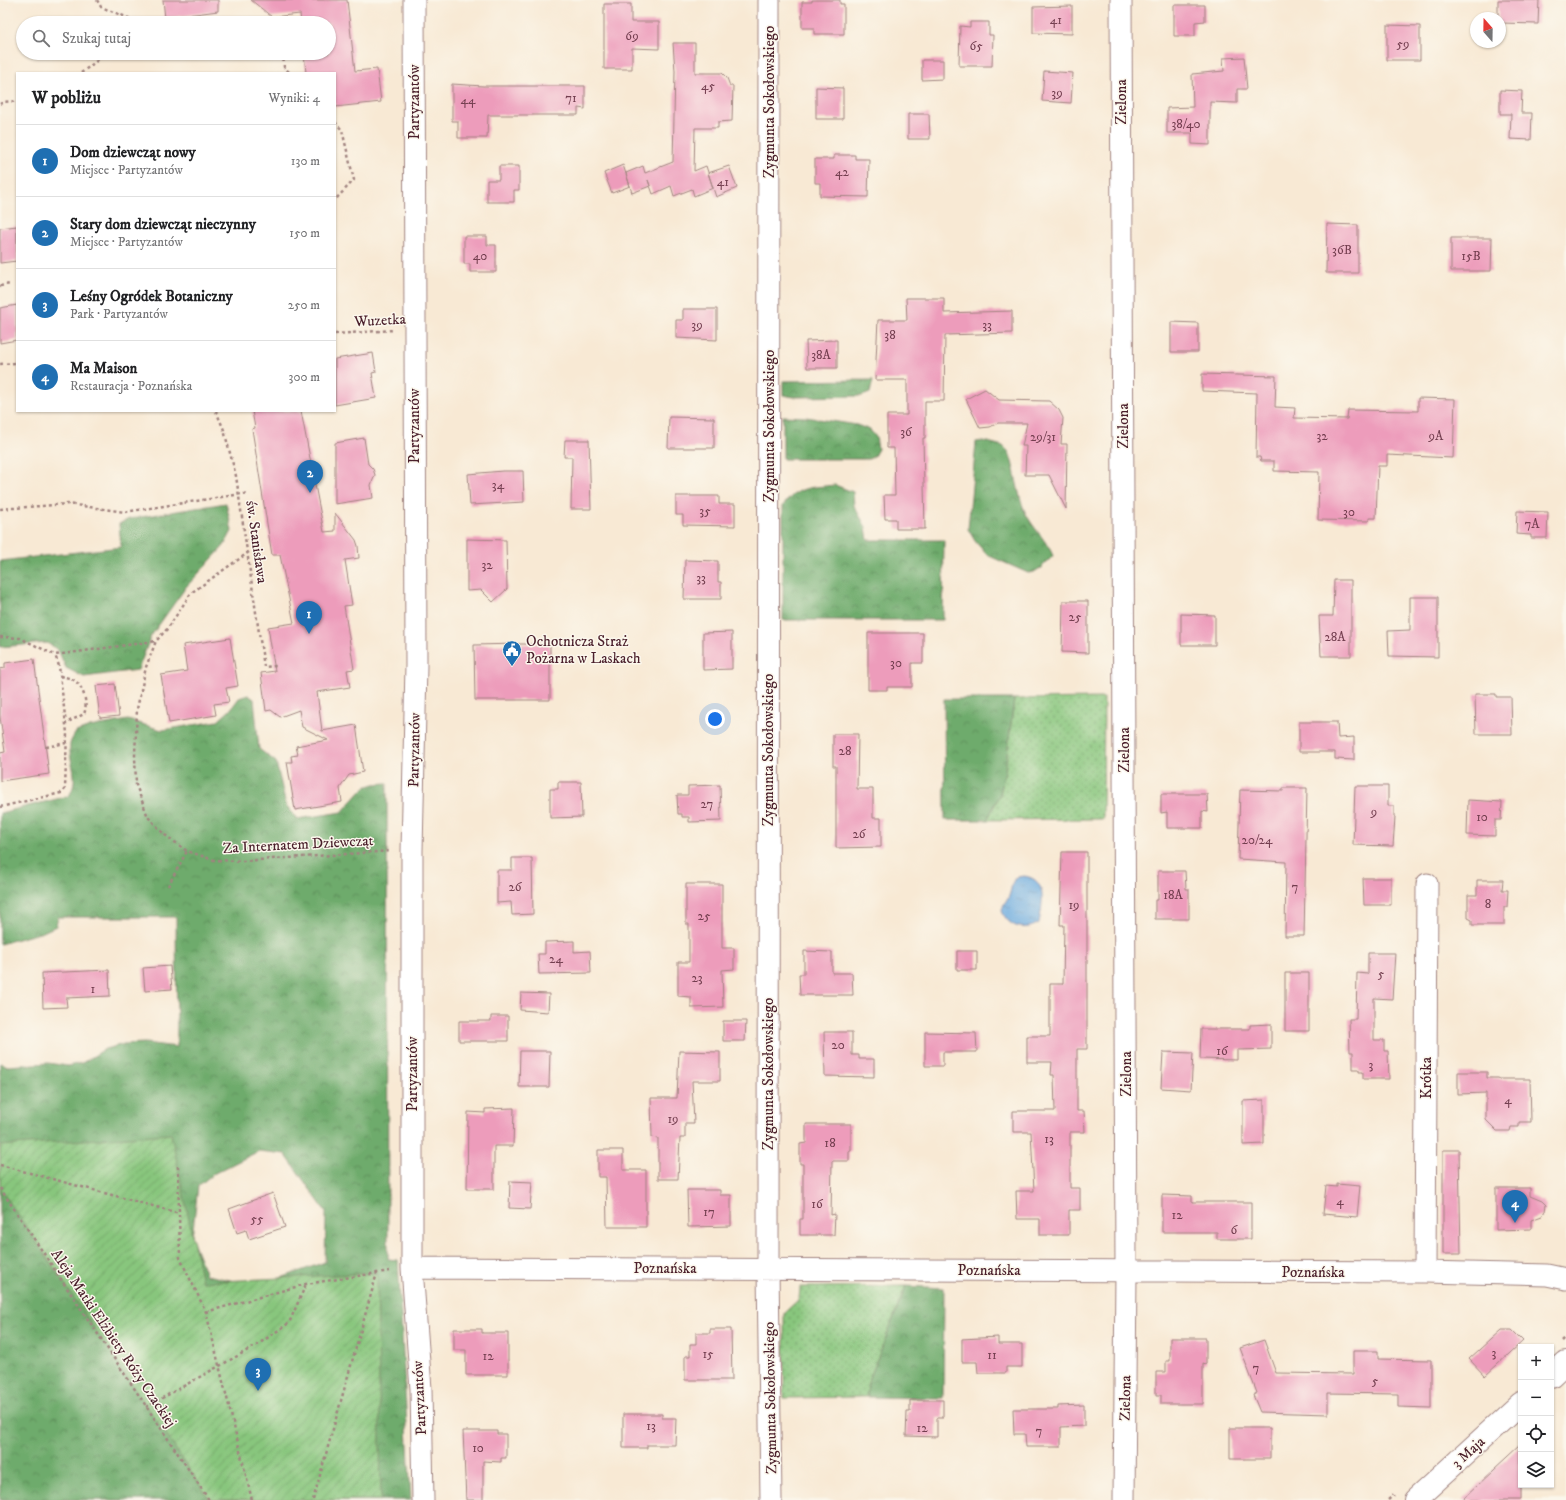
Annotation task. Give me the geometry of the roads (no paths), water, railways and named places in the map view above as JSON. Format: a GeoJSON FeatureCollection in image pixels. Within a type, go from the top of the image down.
{"type":"FeatureCollection","features":[{"type":"Feature","properties":{"kind":"street","name":"Partyzantów"},"geometry":{"type":"LineString","coordinates":[[414,0],[416,665],[412,851],[412,1268],[420,1389],[423,1500]]}},
{"type":"Feature","properties":{"kind":"street","name":"Zygmunta Sokołowskiego"},"geometry":{"type":"LineString","coordinates":[[769,0],[768,1268],[771,1500]]}},
{"type":"Feature","properties":{"kind":"street","name":"Zielona"},"geometry":{"type":"LineString","coordinates":[[1121,0],[1126,1271],[1124,1500]]}},
{"type":"Feature","properties":{"kind":"street","name":"Krótka"},"geometry":{"type":"LineString","coordinates":[[1425,1272],[1427,884]]}},
{"type":"Feature","properties":{"kind":"street","name":"Poznańska"},"geometry":{"type":"LineString","coordinates":[[412,1268],[768,1268],[1425,1272],[1547,1275],[1566,1279]]}},
{"type":"Feature","properties":{"kind":"street"},"geometry":{"type":"LineString","coordinates":[[1554,1373],[1566,1362]]}},
{"type":"Feature","properties":{"kind":"street","name":"3 Maja"},"geometry":{"type":"LineString","coordinates":[[1415,1500],[1518,1407]]}},
{"type":"Feature","properties":{"kind":"water"},"geometry":{"type":"Polygon","coordinates":[[[1024,876],[1032,878],[1037,882],[1041,888],[1042,894],[1039,923],[1028,927],[1012,924],[1008,921],[1002,911],[1009,896],[1014,879],[1016,877],[1024,876]]]}},
{"type":"Feature","properties":{"kind":"place","name":"Stary dom dziewcząt nieczynny"},"geometry":{"type":"Point","coordinates":[310,493]}},
{"type":"Feature","properties":{"kind":"place","name":"Dom dziewcząt nowy"},"geometry":{"type":"Point","coordinates":[309,634]}},
{"type":"Feature","properties":{"kind":"place","name":"Ochotnicza Straż Pożarna w Laskach"},"geometry":{"type":"Point","coordinates":[512,667]}},
{"type":"Feature","properties":{"kind":"place","name":"Ma Maison"},"geometry":{"type":"Point","coordinates":[1515,1223]}},
{"type":"Feature","properties":{"kind":"place","name":"Leśny Ogródek Botaniczny"},"geometry":{"type":"Point","coordinates":[258,1391]}}]}
